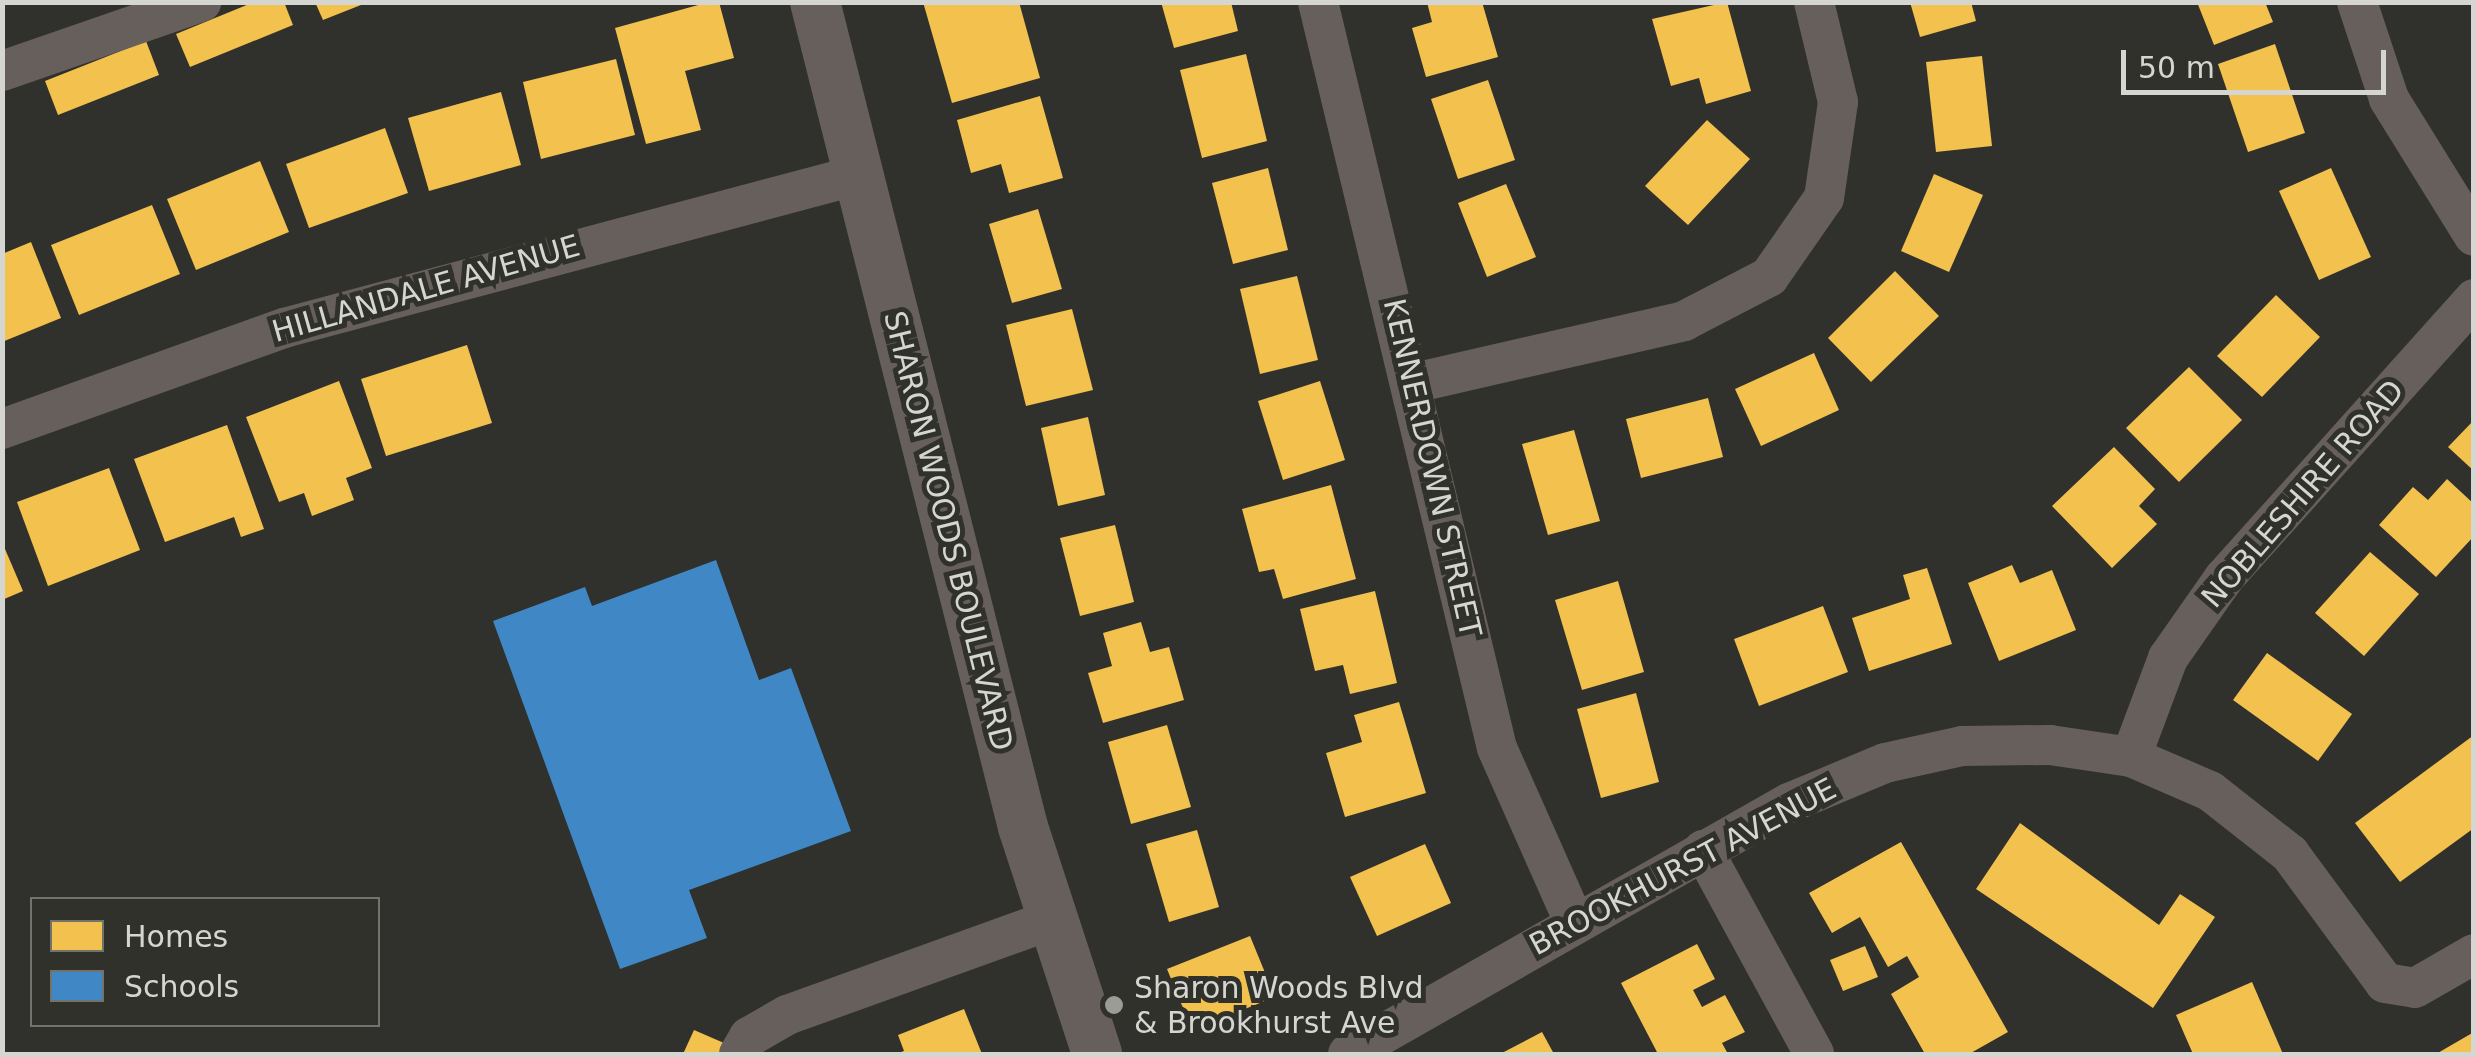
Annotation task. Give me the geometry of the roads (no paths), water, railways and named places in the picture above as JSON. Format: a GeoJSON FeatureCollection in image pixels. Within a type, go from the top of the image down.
{"type":"FeatureCollection","features":[{"type":"Feature","properties":{"kind":"street"},"geometry":{"type":"LineString","coordinates":[[2,71],[201,2]]}},
{"type":"Feature","properties":{"kind":"street","name":"SHARON WOODS BOULEVARD"},"geometry":{"type":"LineString","coordinates":[[815,2],[1053,919],[1097,1054]]}},
{"type":"Feature","properties":{"kind":"street","name":"KENNERDOWN STREET"},"geometry":{"type":"LineString","coordinates":[[1318,2],[1414,383],[1497,748],[1574,922]]}},
{"type":"Feature","properties":{"kind":"street"},"geometry":{"type":"LineString","coordinates":[[1414,383],[1684,321],[1769,277],[1824,198],[1838,102],[1814,2]]}},
{"type":"Feature","properties":{"kind":"street"},"geometry":{"type":"LineString","coordinates":[[2357,2],[2389,99],[2474,236]]}},
{"type":"Feature","properties":{"kind":"street","name":"HILLANDALE AVENUE"},"geometry":{"type":"LineString","coordinates":[[2,429],[304,323],[858,175]]}},
{"type":"Feature","properties":{"kind":"street","name":"NOBLESHIRE ROAD"},"geometry":{"type":"LineString","coordinates":[[2131,758],[2168,658],[2224,578],[2474,299]]}},
{"type":"Feature","properties":{"kind":"street","name":"BROOKHURST AVENUE"},"geometry":{"type":"LineString","coordinates":[[1348,1054],[1389,1044],[1574,922],[1704,850],[1884,763],[1962,746],[2131,758],[2210,791],[2290,854],[2384,983],[2415,988],[2474,954]]}},
{"type":"Feature","properties":{"kind":"street"},"geometry":{"type":"LineString","coordinates":[[1704,850],[1814,1054]]}},
{"type":"Feature","properties":{"kind":"street"},"geometry":{"type":"LineString","coordinates":[[739,1054],[749,1037],[787,1016],[1053,919]]}},
{"type":"Feature","properties":{"kind":"place","name":"Sharon Woods Blvd & Brookhurst Ave"},"geometry":{"type":"Point","coordinates":[1114,1005]}}]}
